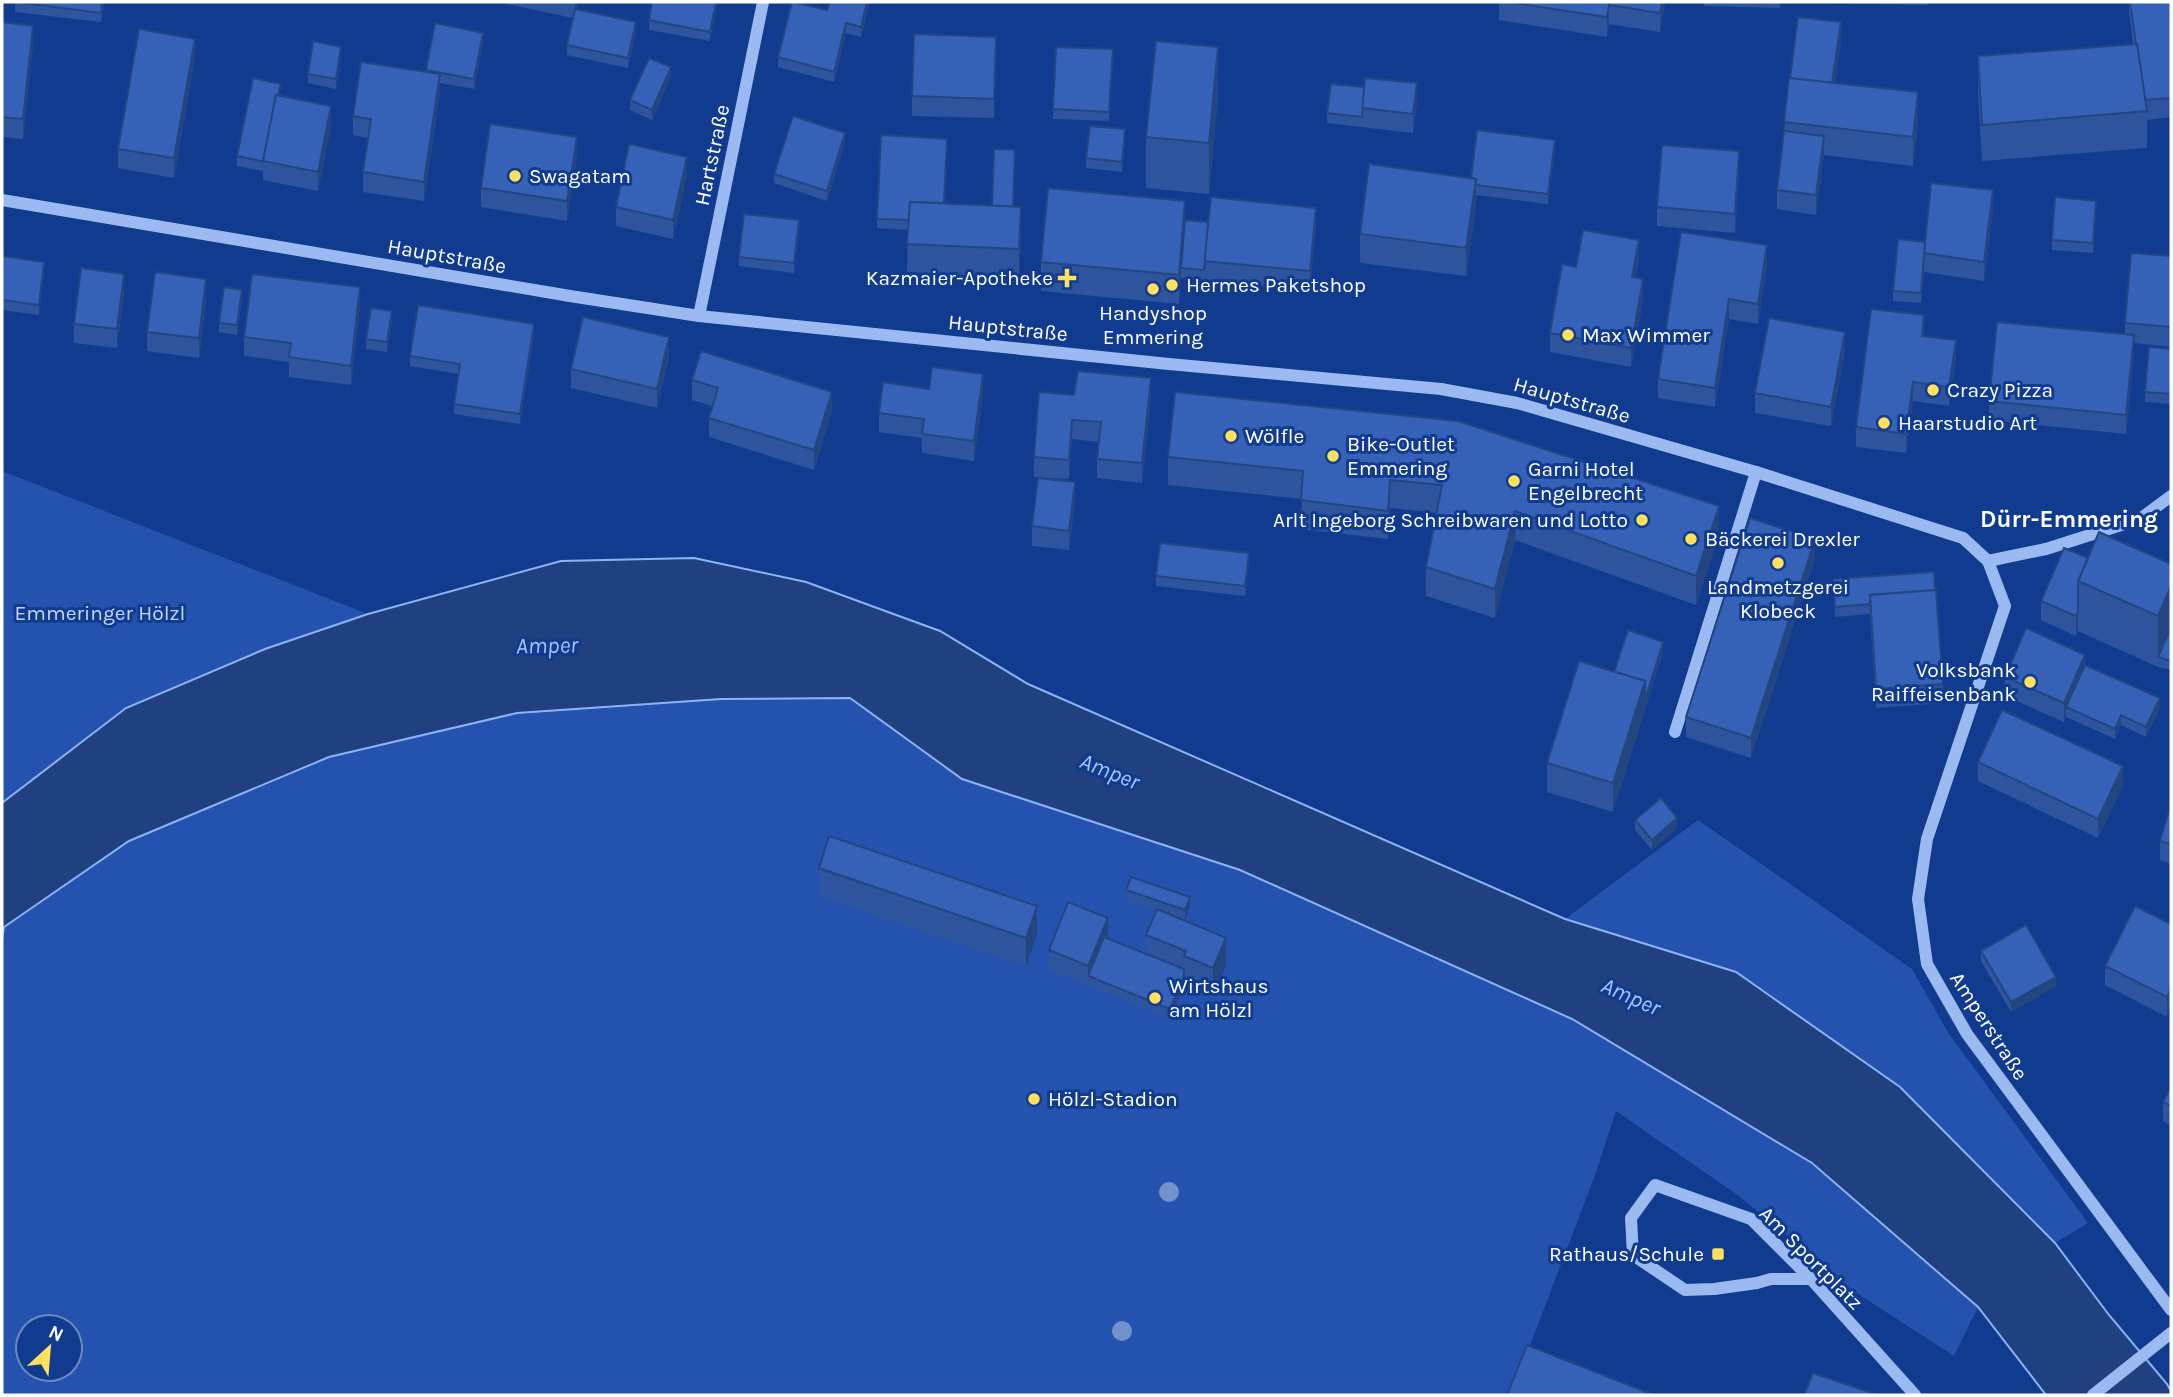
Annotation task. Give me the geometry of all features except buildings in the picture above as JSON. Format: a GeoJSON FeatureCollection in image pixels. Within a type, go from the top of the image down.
{"type":"FeatureCollection","features":[{"type":"Feature","properties":{"kind":"street","name":"Hartstraße"},"geometry":{"type":"LineString","coordinates":[[699,316],[763,2]]}},
{"type":"Feature","properties":{"kind":"street","name":"Hauptstraße"},"geometry":{"type":"LineString","coordinates":[[2,200],[699,316],[1169,365],[1441,389],[1517,403],[1756,472],[1963,538],[1989,561]]}},
{"type":"Feature","properties":{"kind":"street"},"geometry":{"type":"LineString","coordinates":[[1675,732],[1756,472]]}},
{"type":"Feature","properties":{"kind":"street"},"geometry":{"type":"LineString","coordinates":[[1989,561],[2046,549],[2140,519],[2171,496]]}},
{"type":"Feature","properties":{"kind":"street","name":"Amperstraße"},"geometry":{"type":"LineString","coordinates":[[1989,561],[2005,606],[1927,839],[1918,899],[1927,964],[1967,1034],[2171,1310]]}},
{"type":"Feature","properties":{"kind":"street","name":"Am Sportplatz"},"geometry":{"type":"LineString","coordinates":[[1811,1279],[1771,1279],[1714,1289],[1685,1290],[1633,1255],[1631,1217],[1655,1185],[1751,1219],[1811,1279],[1915,1395]]}},
{"type":"Feature","properties":{"kind":"street"},"geometry":{"type":"LineString","coordinates":[[2093,1395],[2171,1333]]}},
{"type":"Feature","properties":{"kind":"green space","name":"Emmeringer Hölzl"},"geometry":{"type":"Polygon","coordinates":[[[2,471],[368,614],[265,649],[126,708],[2,803],[2,471]]]}},
{"type":"Feature","properties":{"kind":"green space"},"geometry":{"type":"Polygon","coordinates":[[[850,698],[962,779],[1240,870],[1572,1019],[1812,1163],[1978,1307],[1954,1356],[1852,1290],[1739,1196],[1616,1111],[1594,1178],[1511,1395],[2,1395],[4,927],[129,841],[329,757],[517,713],[721,699],[850,698]]]}},
{"type":"Feature","properties":{"kind":"green space"},"geometry":{"type":"Polygon","coordinates":[[[1698,820],[1912,969],[1949,1034],[2088,1223],[2055,1243],[1900,1087],[1565,919],[1698,820]]]}},
{"type":"Feature","properties":{"kind":"water","name":"Amper"},"geometry":{"type":"Polygon","coordinates":[[[694,558],[806,582],[940,631],[1028,684],[1565,919],[1736,972],[1900,1087],[2055,1243],[2109,1315],[2167,1384],[2171,1395],[2046,1395],[1978,1307],[1812,1163],[1572,1019],[1240,870],[962,779],[850,698],[721,699],[517,713],[329,757],[129,841],[4,927],[2,939],[2,803],[126,708],[265,649],[368,614],[561,561],[694,558]]]}},
{"type":"Feature","properties":{"kind":"place","name":"Swagatam"},"geometry":{"type":"Point","coordinates":[515,176]}},
{"type":"Feature","properties":{"kind":"place","name":"Kazmaier-Apotheke"},"geometry":{"type":"Point","coordinates":[1067,278]}},
{"type":"Feature","properties":{"kind":"place","name":"Hermes Paketshop"},"geometry":{"type":"Point","coordinates":[1172,285]}},
{"type":"Feature","properties":{"kind":"place","name":"Handyshop Emmering"},"geometry":{"type":"Point","coordinates":[1153,289]}},
{"type":"Feature","properties":{"kind":"place","name":"Max Wimmer"},"geometry":{"type":"Point","coordinates":[1568,335]}},
{"type":"Feature","properties":{"kind":"place","name":"Crazy Pizza"},"geometry":{"type":"Point","coordinates":[1933,390]}},
{"type":"Feature","properties":{"kind":"place","name":"Haarstudio Art"},"geometry":{"type":"Point","coordinates":[1884,423]}},
{"type":"Feature","properties":{"kind":"place","name":"Wölfle"},"geometry":{"type":"Point","coordinates":[1231,436]}},
{"type":"Feature","properties":{"kind":"place","name":"Bike-Outlet Emmering"},"geometry":{"type":"Point","coordinates":[1333,456]}},
{"type":"Feature","properties":{"kind":"place","name":"Garni Hotel Engelbrecht"},"geometry":{"type":"Point","coordinates":[1514,481]}},
{"type":"Feature","properties":{"kind":"place","name":"Arlt Ingeborg Schreibwaren und Lotto"},"geometry":{"type":"Point","coordinates":[1642,520]}},
{"type":"Feature","properties":{"kind":"place","name":"Bäckerei Drexler"},"geometry":{"type":"Point","coordinates":[1691,539]}},
{"type":"Feature","properties":{"kind":"place","name":"Landmetzgerei Klobeck"},"geometry":{"type":"Point","coordinates":[1778,563]}},
{"type":"Feature","properties":{"kind":"place","name":"Volksbank Raiffeisenbank"},"geometry":{"type":"Point","coordinates":[2030,682]}},
{"type":"Feature","properties":{"kind":"place","name":"Wirtshaus am Hölzl"},"geometry":{"type":"Point","coordinates":[1155,998]}},
{"type":"Feature","properties":{"kind":"place","name":"Hölzl-Stadion"},"geometry":{"type":"Point","coordinates":[1034,1099]}},
{"type":"Feature","properties":{"kind":"place","name":"Rathaus/Schule"},"geometry":{"type":"Point","coordinates":[1718,1254]}},
{"type":"Feature","properties":{"kind":"district","name":"Dürr-Emmering"},"geometry":{"type":"Point","coordinates":[2069,519]}}]}
